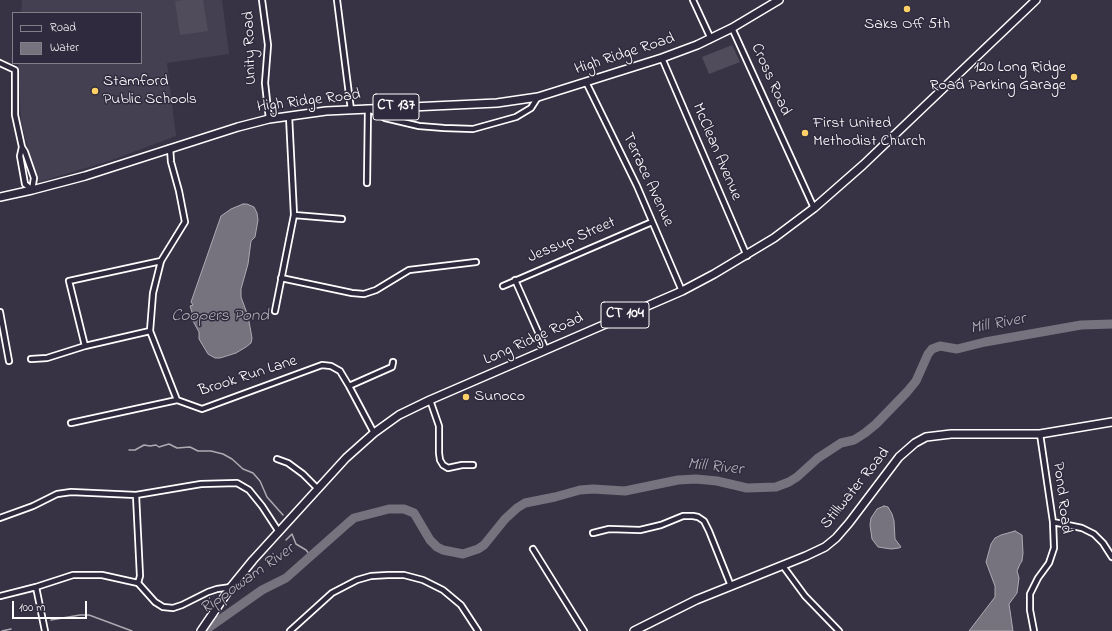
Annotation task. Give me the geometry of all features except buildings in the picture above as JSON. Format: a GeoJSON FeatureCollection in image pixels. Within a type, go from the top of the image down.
{"type":"FeatureCollection","features":[{"type":"Feature","properties":{"kind":"main road","name":"High Ridge Road"},"geometry":{"type":"LineString","coordinates":[[0,197],[85,176],[238,127],[289,116],[326,111],[368,108],[497,103],[538,97],[662,58],[697,45],[732,28],[778,0]]}},
{"type":"Feature","properties":{"kind":"main road","name":"Long Ridge Road"},"geometry":{"type":"LineString","coordinates":[[201,631],[231,587],[279,532],[346,458],[374,433],[399,415],[430,400],[682,291],[747,256],[814,208],[863,165],[1036,0]]}},
{"type":"Feature","properties":{"kind":"main road","name":"Stillwater Road"},"geometry":{"type":"LineString","coordinates":[[634,631],[696,600],[817,552],[836,538],[849,523],[899,457],[915,443],[926,437],[951,434],[1040,434],[1112,422]]}},
{"type":"Feature","properties":{"kind":"street","name":"Unity Road"},"geometry":{"type":"LineString","coordinates":[[262,0],[268,45],[265,83],[269,120]]}},
{"type":"Feature","properties":{"kind":"street"},"geometry":{"type":"LineString","coordinates":[[337,0],[351,110]]}},
{"type":"Feature","properties":{"kind":"street"},"geometry":{"type":"LineString","coordinates":[[693,0],[711,39]]}},
{"type":"Feature","properties":{"kind":"street","name":"Cross Road"},"geometry":{"type":"LineString","coordinates":[[732,28],[814,208]]}},
{"type":"Feature","properties":{"kind":"street","name":"McClean Avenue"},"geometry":{"type":"LineString","coordinates":[[662,58],[747,256]]}},
{"type":"Feature","properties":{"kind":"street"},"geometry":{"type":"LineString","coordinates":[[0,64],[15,70],[15,115],[22,147],[34,178],[32,190],[27,186],[24,180],[20,156],[22,147]]}},
{"type":"Feature","properties":{"kind":"street","name":"Terrace Avenue"},"geometry":{"type":"LineString","coordinates":[[586,82],[637,186],[682,291]]}},
{"type":"Feature","properties":{"kind":"street"},"geometry":{"type":"LineString","coordinates":[[367,183],[368,108],[385,118],[419,126],[473,129],[516,117],[531,108],[538,97]]}},
{"type":"Feature","properties":{"kind":"street"},"geometry":{"type":"LineString","coordinates":[[275,311],[294,215],[289,116]]}},
{"type":"Feature","properties":{"kind":"street"},"geometry":{"type":"LineString","coordinates":[[170,148],[171,162],[185,222],[161,261],[153,293],[150,331],[177,400]]}},
{"type":"Feature","properties":{"kind":"street"},"geometry":{"type":"LineString","coordinates":[[294,215],[342,219]]}},
{"type":"Feature","properties":{"kind":"street","name":"Jessup Street"},"geometry":{"type":"LineString","coordinates":[[503,286],[652,222]]}},
{"type":"Feature","properties":{"kind":"street"},"geometry":{"type":"LineString","coordinates":[[85,346],[69,282],[161,261]]}},
{"type":"Feature","properties":{"kind":"street"},"geometry":{"type":"LineString","coordinates":[[281,278],[352,293],[364,294],[376,290],[410,270],[476,262]]}},
{"type":"Feature","properties":{"kind":"street"},"geometry":{"type":"LineString","coordinates":[[515,280],[546,350]]}},
{"type":"Feature","properties":{"kind":"street"},"geometry":{"type":"LineString","coordinates":[[0,312],[10,361]]}},
{"type":"Feature","properties":{"kind":"street"},"geometry":{"type":"LineString","coordinates":[[31,359],[47,358],[85,346],[150,331]]}},
{"type":"Feature","properties":{"kind":"street"},"geometry":{"type":"LineString","coordinates":[[349,386],[392,367],[393,362]]}},
{"type":"Feature","properties":{"kind":"street","name":"Brook Run Lane"},"geometry":{"type":"LineString","coordinates":[[71,423],[177,400],[202,409],[322,366],[331,366],[340,371],[374,433]]}},
{"type":"Feature","properties":{"kind":"street"},"geometry":{"type":"LineString","coordinates":[[430,400],[439,426],[439,453],[440,460],[443,465],[448,468],[462,465],[473,465]]}},
{"type":"Feature","properties":{"kind":"street","name":"Pond Road"},"geometry":{"type":"LineString","coordinates":[[1034,631],[1030,610],[1030,594],[1038,578],[1049,563],[1054,548],[1053,522],[1040,434]]}},
{"type":"Feature","properties":{"kind":"street"},"geometry":{"type":"LineString","coordinates":[[277,459],[288,463],[303,474],[318,489]]}},
{"type":"Feature","properties":{"kind":"street"},"geometry":{"type":"LineString","coordinates":[[0,518],[33,506],[57,494],[71,492],[136,495],[201,484],[237,483],[249,490],[262,506],[279,532]]}},
{"type":"Feature","properties":{"kind":"street"},"geometry":{"type":"LineString","coordinates":[[136,495],[140,576],[138,583]]}},
{"type":"Feature","properties":{"kind":"street"},"geometry":{"type":"LineString","coordinates":[[593,532],[609,529],[640,530],[662,525],[683,516],[698,517],[704,521],[709,531],[731,586]]}},
{"type":"Feature","properties":{"kind":"street"},"geometry":{"type":"LineString","coordinates":[[1053,522],[1082,528],[1094,534],[1103,543],[1112,557]]}},
{"type":"Feature","properties":{"kind":"street"},"geometry":{"type":"LineString","coordinates":[[533,549],[584,631]]}},
{"type":"Feature","properties":{"kind":"street"},"geometry":{"type":"LineString","coordinates":[[783,566],[805,596],[839,631]]}},
{"type":"Feature","properties":{"kind":"street"},"geometry":{"type":"LineString","coordinates":[[0,596],[36,587],[73,575],[102,575],[138,583],[155,602],[163,607],[174,608],[208,592],[231,587]]}},
{"type":"Feature","properties":{"kind":"street"},"geometry":{"type":"LineString","coordinates":[[290,631],[332,593],[357,580],[372,576],[388,575],[404,576],[423,580],[443,590],[461,605],[478,631]]}},
{"type":"Feature","properties":{"kind":"street"},"geometry":{"type":"LineString","coordinates":[[36,587],[45,631]]}},
{"type":"Feature","properties":{"kind":"shaded area","name":"Stamford Public Schools"},"geometry":{"type":"Polygon","coordinates":[[[22,0],[222,0],[229,54],[167,63],[176,136],[109,161],[39,182],[21,123],[18,64],[142,64],[142,12],[21,12],[22,0]]]}},
{"type":"Feature","properties":{"kind":"shaded area"},"geometry":{"type":"Polygon","coordinates":[[[203,0],[208,31],[180,35],[175,1],[203,0]]]}},
{"type":"Feature","properties":{"kind":"shaded area"},"geometry":{"type":"Polygon","coordinates":[[[732,45],[740,62],[709,74],[702,57],[732,45]]]}},
{"type":"Feature","properties":{"kind":"water","name":"Coopers Pond"},"geometry":{"type":"Polygon","coordinates":[[[243,204],[254,207],[258,220],[255,237],[251,241],[248,264],[241,289],[241,297],[248,316],[252,338],[251,343],[236,353],[215,358],[208,354],[199,339],[199,332],[193,321],[194,319],[190,306],[193,305],[191,302],[221,216],[231,209],[243,204]]]}},
{"type":"Feature","properties":{"kind":"water"},"geometry":{"type":"Polygon","coordinates":[[[884,506],[888,507],[892,514],[895,539],[901,547],[899,548],[891,549],[878,547],[872,539],[870,525],[871,518],[877,509],[884,506]]]}},
{"type":"Feature","properties":{"kind":"water"},"geometry":{"type":"Polygon","coordinates":[[[1015,531],[1022,535],[1023,553],[1022,561],[1017,571],[1019,578],[1017,593],[1009,604],[1013,631],[969,631],[995,597],[995,586],[986,562],[991,544],[995,538],[1015,531]]]}},
{"type":"Feature","properties":{"kind":"waterway","name":"Mill River"},"geometry":{"type":"LineString","coordinates":[[204,631],[262,590],[286,578],[354,518],[389,509],[404,509],[414,513],[430,540],[437,547],[443,550],[463,554],[478,549],[484,545],[505,519],[525,503],[580,490],[593,489],[625,491],[678,480],[696,479],[717,481],[747,488],[776,487],[797,477],[818,458],[841,443],[854,440],[876,424],[916,381],[928,354],[932,349],[940,346],[957,349],[985,342],[1081,325],[1112,324]]}},
{"type":"Feature","properties":{"kind":"waterway"},"geometry":{"type":"LineString","coordinates":[[129,450],[135,450],[144,445],[156,445],[159,447],[169,444],[177,448],[190,447],[198,451],[211,451],[223,454],[232,459],[243,469],[253,473],[260,481],[267,497],[283,515]]}},
{"type":"Feature","properties":{"kind":"waterway","name":"Rippowam River"},"geometry":{"type":"LineString","coordinates":[[286,540],[292,534],[296,544],[306,550],[311,556]]}},
{"type":"Feature","properties":{"kind":"waterway"},"geometry":{"type":"LineString","coordinates":[[51,620],[89,615],[132,631]]}},
{"type":"Feature","properties":{"kind":"waterway"},"geometry":{"type":"LineString","coordinates":[[2,631],[11,629]]}},
{"type":"Feature","properties":{"kind":"place","name":"Saks Off 5th"},"geometry":{"type":"Point","coordinates":[907,9]}},
{"type":"Feature","properties":{"kind":"place","name":"120 Long Ridge Road Parking Garage"},"geometry":{"type":"Point","coordinates":[1074,77]}},
{"type":"Feature","properties":{"kind":"place","name":"Stamford Public Schools"},"geometry":{"type":"Point","coordinates":[95,91]}},
{"type":"Feature","properties":{"kind":"place","name":"First United Methodist Church"},"geometry":{"type":"Point","coordinates":[805,133]}},
{"type":"Feature","properties":{"kind":"place","name":"Sunoco"},"geometry":{"type":"Point","coordinates":[466,397]}}]}
